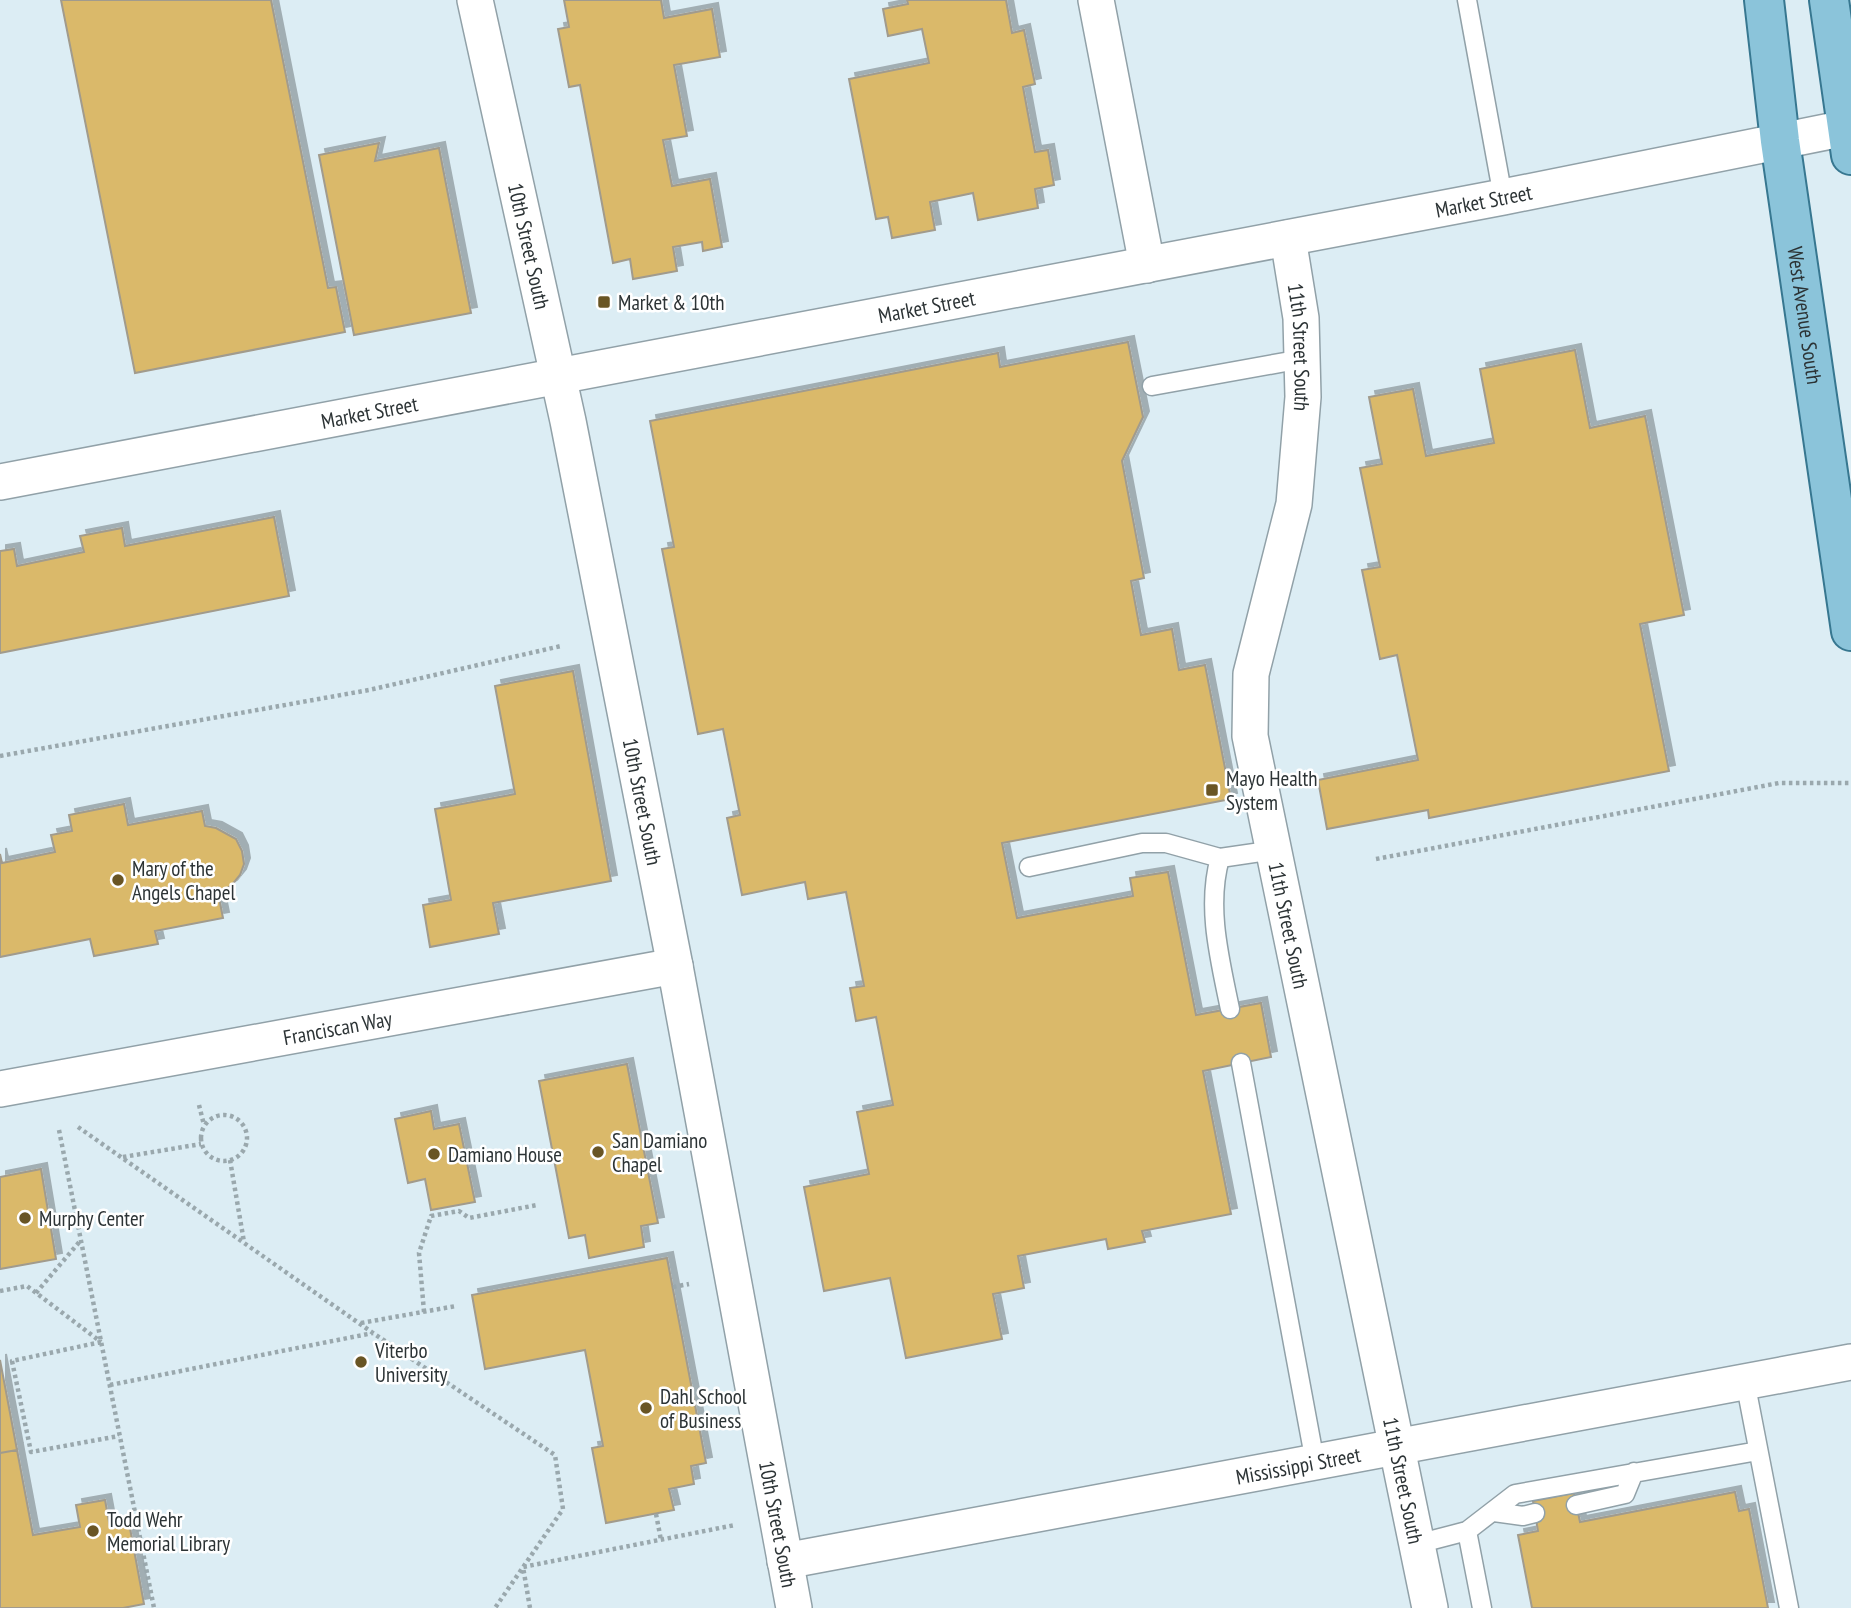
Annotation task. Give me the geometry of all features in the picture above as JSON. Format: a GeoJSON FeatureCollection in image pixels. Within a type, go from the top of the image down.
{"type":"FeatureCollection","features":[{"type":"Feature","properties":{"kind":"main road","name":"West Avenue South"},"geometry":{"type":"LineString","coordinates":[[1764,0],[1780,141],[1851,631]]}},
{"type":"Feature","properties":{"kind":"main road"},"geometry":{"type":"LineString","coordinates":[[1829,0],[1850,136]]}},
{"type":"Feature","properties":{"kind":"street","name":"10th Street South"},"geometry":{"type":"LineString","coordinates":[[475,0],[558,376],[675,966],[794,1608]]}},
{"type":"Feature","properties":{"kind":"street"},"geometry":{"type":"LineString","coordinates":[[1096,0],[1147,265]]}},
{"type":"Feature","properties":{"kind":"street","name":"Market Street"},"geometry":{"type":"LineString","coordinates":[[0,482],[1503,197],[1780,141],[1850,136]]}},
{"type":"Feature","properties":{"kind":"street","name":"11th Street South"},"geometry":{"type":"LineString","coordinates":[[1288,238],[1301,318],[1303,397],[1294,504],[1251,674],[1250,736],[1430,1608]]}},
{"type":"Feature","properties":{"kind":"street","name":"Franciscan Way"},"geometry":{"type":"LineString","coordinates":[[0,1090],[675,966]]}},
{"type":"Feature","properties":{"kind":"street","name":"Mississippi Street"},"geometry":{"type":"LineString","coordinates":[[785,1560],[1851,1362]]}},
{"type":"Feature","properties":{"kind":"lane"},"geometry":{"type":"LineString","coordinates":[[1467,0],[1503,197]]}},
{"type":"Feature","properties":{"kind":"lane"},"geometry":{"type":"LineString","coordinates":[[1152,386],[1302,359]]}},
{"type":"Feature","properties":{"kind":"lane"},"geometry":{"type":"LineString","coordinates":[[1029,867],[1142,844],[1166,843],[1220,858],[1274,850]]}},
{"type":"Feature","properties":{"kind":"lane"},"geometry":{"type":"LineString","coordinates":[[1220,858],[1214,879],[1217,945],[1230,1009]]}},
{"type":"Feature","properties":{"kind":"lane"},"geometry":{"type":"LineString","coordinates":[[1241,1063],[1315,1462]]}},
{"type":"Feature","properties":{"kind":"lane"},"geometry":{"type":"LineString","coordinates":[[1745,1381],[1789,1608]]}},
{"type":"Feature","properties":{"kind":"lane"},"geometry":{"type":"LineString","coordinates":[[1417,1544],[1466,1531],[1514,1494],[1758,1451]]}},
{"type":"Feature","properties":{"kind":"lane"},"geometry":{"type":"LineString","coordinates":[[1576,1505],[1625,1494],[1634,1472]]}},
{"type":"Feature","properties":{"kind":"lane"},"geometry":{"type":"LineString","coordinates":[[1494,1512],[1523,1516],[1535,1513]]}},
{"type":"Feature","properties":{"kind":"lane"},"geometry":{"type":"LineString","coordinates":[[1466,1531],[1482,1608]]}},
{"type":"Feature","properties":{"kind":"path"},"geometry":{"type":"LineString","coordinates":[[0,756],[369,690],[561,646]]}},
{"type":"Feature","properties":{"kind":"path"},"geometry":{"type":"LineString","coordinates":[[1376,859],[1779,783],[1851,783]]}},
{"type":"Feature","properties":{"kind":"path"},"geometry":{"type":"LineString","coordinates":[[199,1105],[204,1126],[201,1144],[204,1150],[216,1160],[230,1160],[237,1157],[246,1145],[246,1131],[237,1119],[223,1115],[204,1126]]}},
{"type":"Feature","properties":{"kind":"path"},"geometry":{"type":"LineString","coordinates":[[78,1127],[373,1333],[555,1455],[563,1509],[495,1608]]}},
{"type":"Feature","properties":{"kind":"path"},"geometry":{"type":"LineString","coordinates":[[59,1130],[154,1608]]}},
{"type":"Feature","properties":{"kind":"path"},"geometry":{"type":"LineString","coordinates":[[121,1157],[201,1144]]}},
{"type":"Feature","properties":{"kind":"path"},"geometry":{"type":"LineString","coordinates":[[230,1160],[244,1243]]}},
{"type":"Feature","properties":{"kind":"path"},"geometry":{"type":"LineString","coordinates":[[424,1312],[419,1253],[431,1216],[459,1211],[468,1218],[537,1205]]}},
{"type":"Feature","properties":{"kind":"path"},"geometry":{"type":"LineString","coordinates":[[36,1293],[81,1240]]}},
{"type":"Feature","properties":{"kind":"path"},"geometry":{"type":"LineString","coordinates":[[673,1287],[689,1284]]}},
{"type":"Feature","properties":{"kind":"path"},"geometry":{"type":"LineString","coordinates":[[0,1291],[27,1286],[101,1342]]}},
{"type":"Feature","properties":{"kind":"path"},"geometry":{"type":"LineString","coordinates":[[360,1324],[456,1306]]}},
{"type":"Feature","properties":{"kind":"path"},"geometry":{"type":"LineString","coordinates":[[110,1385],[373,1333]]}},
{"type":"Feature","properties":{"kind":"path"},"geometry":{"type":"LineString","coordinates":[[101,1342],[12,1362],[31,1452],[120,1436]]}},
{"type":"Feature","properties":{"kind":"path"},"geometry":{"type":"LineString","coordinates":[[656,1514],[661,1540]]}},
{"type":"Feature","properties":{"kind":"path"},"geometry":{"type":"LineString","coordinates":[[523,1567],[735,1525]]}},
{"type":"Feature","properties":{"kind":"path"},"geometry":{"type":"LineString","coordinates":[[523,1567],[530,1608]]}},
{"type":"Feature","properties":{"kind":"building"},"geometry":{"type":"Polygon","coordinates":[[[61,0],[271,0],[328,288],[336,287],[345,332],[135,373],[61,0]]]}},
{"type":"Feature","properties":{"kind":"building"},"geometry":{"type":"Polygon","coordinates":[[[564,0],[661,0],[664,18],[712,9],[720,57],[674,65],[687,136],[663,140],[672,186],[710,179],[722,247],[703,251],[702,242],[673,247],[677,271],[633,279],[630,259],[613,263],[580,85],[569,87],[558,29],[569,27],[564,0]]]}},
{"type":"Feature","properties":{"kind":"building"},"geometry":{"type":"Polygon","coordinates":[[[907,0],[1006,0],[1012,33],[1024,30],[1035,84],[1023,87],[1035,152],[1048,150],[1054,185],[1035,189],[1038,208],[978,220],[973,193],[930,202],[935,230],[892,238],[888,217],[876,219],[849,79],[929,63],[922,29],[888,36],[883,9],[908,4],[907,0]]]}},
{"type":"Feature","properties":{"kind":"building"},"geometry":{"type":"Polygon","coordinates":[[[379,143],[375,161],[439,148],[471,313],[354,335],[319,155],[379,143]]]}},
{"type":"Feature","properties":{"kind":"building"},"geometry":{"type":"Polygon","coordinates":[[[1128,342],[1143,417],[1122,461],[1144,578],[1131,581],[1141,635],[1172,629],[1179,670],[1205,665],[1231,799],[1002,843],[1017,918],[1133,896],[1130,878],[1168,872],[1196,1015],[1261,1003],[1271,1057],[1203,1071],[1231,1214],[1142,1231],[1145,1242],[1108,1249],[1106,1239],[1018,1256],[1024,1288],[993,1294],[1002,1339],[906,1358],[890,1278],[824,1291],[804,1187],[869,1174],[857,1112],[893,1105],[876,1017],[856,1021],[850,988],[864,986],[846,892],[808,899],[805,882],[742,895],[727,818],[740,815],[723,729],[698,734],[662,549],[674,547],[650,421],[998,353],[1000,367],[1128,342]]]}},
{"type":"Feature","properties":{"kind":"building"},"geometry":{"type":"Polygon","coordinates":[[[1575,350],[1590,428],[1645,416],[1684,615],[1640,624],[1669,771],[1429,818],[1428,810],[1327,829],[1318,780],[1418,760],[1397,655],[1380,659],[1362,570],[1380,567],[1360,468],[1382,464],[1369,397],[1413,389],[1426,456],[1494,443],[1480,369],[1575,350]]]}},
{"type":"Feature","properties":{"kind":"building"},"geometry":{"type":"Polygon","coordinates":[[[274,517],[289,596],[0,653],[0,551],[14,549],[17,566],[84,552],[80,536],[122,528],[125,546],[274,517]]]}},
{"type":"Feature","properties":{"kind":"building"},"geometry":{"type":"Polygon","coordinates":[[[573,671],[611,881],[493,903],[499,934],[430,947],[423,905],[451,900],[435,809],[515,794],[495,686],[573,671]]]}},
{"type":"Feature","properties":{"kind":"building","name":"Mary of the Angels Chapel"},"geometry":{"type":"Polygon","coordinates":[[[124,804],[128,825],[202,811],[205,826],[216,828],[236,839],[244,864],[240,875],[231,886],[218,893],[223,918],[155,931],[158,944],[94,956],[90,939],[0,957],[0,854],[2,863],[55,852],[51,835],[72,831],[69,815],[124,804]]]}},
{"type":"Feature","properties":{"kind":"building","name":"San Damiano Chapel"},"geometry":{"type":"Polygon","coordinates":[[[627,1064],[658,1223],[641,1226],[644,1247],[589,1258],[585,1235],[569,1238],[539,1081],[627,1064]]]}},
{"type":"Feature","properties":{"kind":"building","name":"Damiano House"},"geometry":{"type":"Polygon","coordinates":[[[431,1111],[434,1129],[459,1124],[475,1202],[431,1210],[425,1179],[408,1183],[395,1119],[431,1111]]]}},
{"type":"Feature","properties":{"kind":"building","name":"Murphy Center"},"geometry":{"type":"Polygon","coordinates":[[[41,1169],[56,1259],[0,1269],[0,1177],[41,1169]]]}},
{"type":"Feature","properties":{"kind":"building","name":"Dahl School of Business"},"geometry":{"type":"Polygon","coordinates":[[[667,1258],[706,1463],[691,1466],[694,1484],[669,1489],[674,1510],[606,1523],[592,1448],[603,1446],[585,1350],[485,1369],[472,1295],[667,1258]]]}},
{"type":"Feature","properties":{"kind":"building"},"geometry":{"type":"Polygon","coordinates":[[[0,1360],[17,1450],[0,1453],[0,1360]]]}},
{"type":"Feature","properties":{"kind":"building","name":"Todd Wehr Memorial Library"},"geometry":{"type":"Polygon","coordinates":[[[17,1450],[33,1535],[80,1527],[76,1505],[105,1500],[110,1527],[129,1523],[144,1604],[123,1608],[0,1608],[0,1453],[17,1450]]]}},
{"type":"Feature","properties":{"kind":"building"},"geometry":{"type":"Polygon","coordinates":[[[1735,1492],[1739,1511],[1749,1509],[1768,1608],[1532,1608],[1518,1535],[1538,1531],[1533,1501],[1574,1493],[1580,1522],[1735,1492]]]}},
{"type":"Feature","properties":{"kind":"place","name":"Market & 10th"},"geometry":{"type":"Point","coordinates":[604,302]}},
{"type":"Feature","properties":{"kind":"place","name":"Mayo Health System"},"geometry":{"type":"Point","coordinates":[1212,790]}},
{"type":"Feature","properties":{"kind":"place","name":"Mary of the Angels Chapel"},"geometry":{"type":"Point","coordinates":[118,880]}},
{"type":"Feature","properties":{"kind":"place","name":"San Damiano Chapel"},"geometry":{"type":"Point","coordinates":[598,1152]}},
{"type":"Feature","properties":{"kind":"place","name":"Damiano House"},"geometry":{"type":"Point","coordinates":[434,1154]}},
{"type":"Feature","properties":{"kind":"place","name":"Murphy Center"},"geometry":{"type":"Point","coordinates":[25,1218]}},
{"type":"Feature","properties":{"kind":"place","name":"Viterbo University"},"geometry":{"type":"Point","coordinates":[361,1362]}},
{"type":"Feature","properties":{"kind":"place","name":"Dahl School of Business"},"geometry":{"type":"Point","coordinates":[646,1408]}},
{"type":"Feature","properties":{"kind":"place","name":"Todd Wehr Memorial Library"},"geometry":{"type":"Point","coordinates":[93,1531]}}]}
